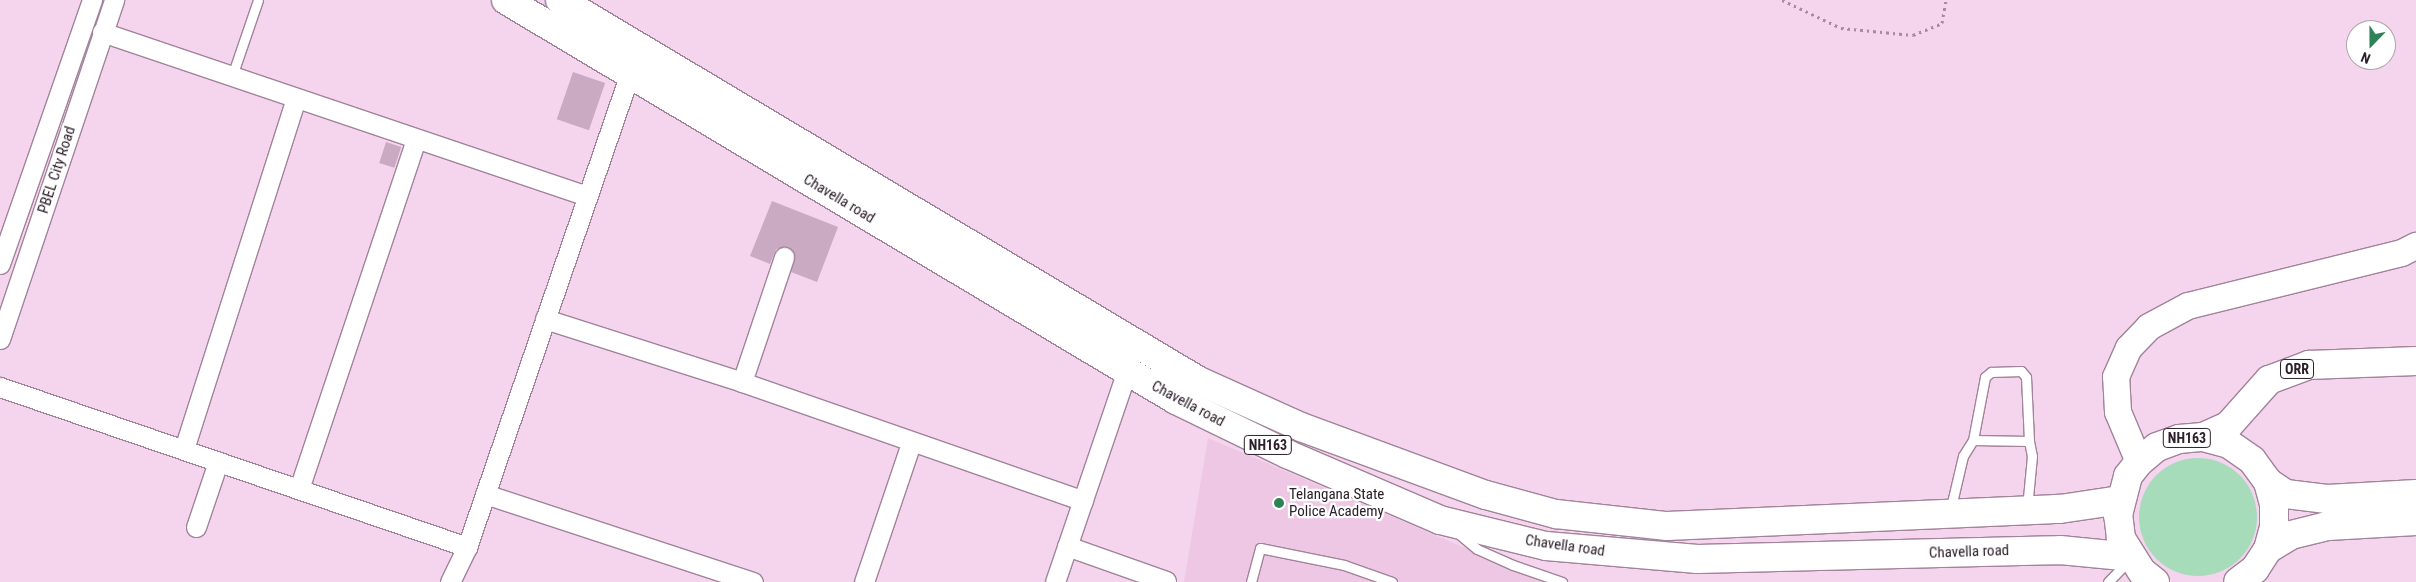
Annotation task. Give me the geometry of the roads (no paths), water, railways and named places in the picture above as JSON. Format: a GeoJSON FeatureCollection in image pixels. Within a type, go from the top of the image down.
{"type":"FeatureCollection","features":[{"type":"Feature","properties":{"kind":"highway","name":"Chavella road"},"geometry":{"type":"LineString","coordinates":[[506,0],[1176,400],[1287,454],[1440,520],[1546,546],[1697,559],[2060,550],[2134,570]]}},
{"type":"Feature","properties":{"kind":"highway","name":"Chavella road"},"geometry":{"type":"LineString","coordinates":[[560,0],[1199,381],[1302,427],[1486,495],[1556,514],[1667,526],[2060,509],[2121,500]]}},
{"type":"Feature","properties":{"kind":"highway"},"geometry":{"type":"LineString","coordinates":[[882,224],[896,201]]}},
{"type":"Feature","properties":{"kind":"highway","name":"ORR"},"geometry":{"type":"LineString","coordinates":[[2203,437],[2228,426],[2269,380],[2309,365],[2416,361]]}},
{"type":"Feature","properties":{"kind":"highway","name":"NH163"},"geometry":{"type":"LineString","coordinates":[[2155,582],[2142,572],[2134,570],[2121,538],[2118,515],[2128,476],[2139,462],[2157,447],[2179,439],[2203,437],[2229,444],[2252,460],[2268,482],[2286,494],[2326,499],[2416,494]]}},
{"type":"Feature","properties":{"kind":"highway","name":"NH163"},"geometry":{"type":"LineString","coordinates":[[2238,582],[2255,568],[2268,549],[2274,527],[2274,504],[2268,482]]}},
{"type":"Feature","properties":{"kind":"highway","name":"NH163"},"geometry":{"type":"LineString","coordinates":[[2268,549],[2291,535],[2328,526],[2416,522]]}},
{"type":"Feature","properties":{"kind":"main road"},"geometry":{"type":"LineString","coordinates":[[2139,462],[2118,412],[2116,377],[2129,348],[2149,327],[2188,306],[2402,254],[2416,246]]}},
{"type":"Feature","properties":{"kind":"street","name":"PBEL City Road"},"geometry":{"type":"LineString","coordinates":[[0,264],[92,0]]}},
{"type":"Feature","properties":{"kind":"street","name":"PBEL City Road"},"geometry":{"type":"LineString","coordinates":[[0,339],[114,0]]}},
{"type":"Feature","properties":{"kind":"street"},"geometry":{"type":"LineString","coordinates":[[102,32],[588,196]]}},
{"type":"Feature","properties":{"kind":"street"},"geometry":{"type":"LineString","coordinates":[[450,582],[467,547],[630,73]]}},
{"type":"Feature","properties":{"kind":"street"},"geometry":{"type":"LineString","coordinates":[[184,449],[296,99]]}},
{"type":"Feature","properties":{"kind":"street"},"geometry":{"type":"LineString","coordinates":[[300,489],[416,139]]}},
{"type":"Feature","properties":{"kind":"street"},"geometry":{"type":"LineString","coordinates":[[742,382],[784,257]]}},
{"type":"Feature","properties":{"kind":"street"},"geometry":{"type":"LineString","coordinates":[[545,319],[742,382],[911,443],[1083,501]]}},
{"type":"Feature","properties":{"kind":"street"},"geometry":{"type":"LineString","coordinates":[[1055,582],[1127,371]]}},
{"type":"Feature","properties":{"kind":"street"},"geometry":{"type":"LineString","coordinates":[[0,387],[467,547]]}},
{"type":"Feature","properties":{"kind":"street"},"geometry":{"type":"LineString","coordinates":[[864,582],[911,443]]}},
{"type":"Feature","properties":{"kind":"street"},"geometry":{"type":"LineString","coordinates":[[196,527],[218,462]]}},
{"type":"Feature","properties":{"kind":"street"},"geometry":{"type":"LineString","coordinates":[[485,494],[753,582]]}},
{"type":"Feature","properties":{"kind":"street"},"geometry":{"type":"LineString","coordinates":[[1067,546],[1166,581]]}},
{"type":"Feature","properties":{"kind":"lane"},"geometry":{"type":"LineString","coordinates":[[232,76],[258,0]]}},
{"type":"Feature","properties":{"kind":"lane"},"geometry":{"type":"LineString","coordinates":[[1949,514],[1963,456],[1973,440],[1985,376],[1991,372],[2022,371],[2026,377],[2029,441],[2032,456],[2027,510]]}},
{"type":"Feature","properties":{"kind":"lane"},"geometry":{"type":"LineString","coordinates":[[1973,440],[2029,441]]}},
{"type":"Feature","properties":{"kind":"lane"},"geometry":{"type":"LineString","coordinates":[[1440,520],[1477,549],[1513,565],[1562,582]]}},
{"type":"Feature","properties":{"kind":"lane"},"geometry":{"type":"LineString","coordinates":[[1251,582],[1260,548],[1344,565],[1392,582]]}},
{"type":"Feature","properties":{"kind":"lane"},"geometry":{"type":"LineString","coordinates":[[2108,582],[2134,570]]}},
{"type":"Feature","properties":{"kind":"place","name":"Telangana State Police Academy"},"geometry":{"type":"Point","coordinates":[1279,503]}}]}
